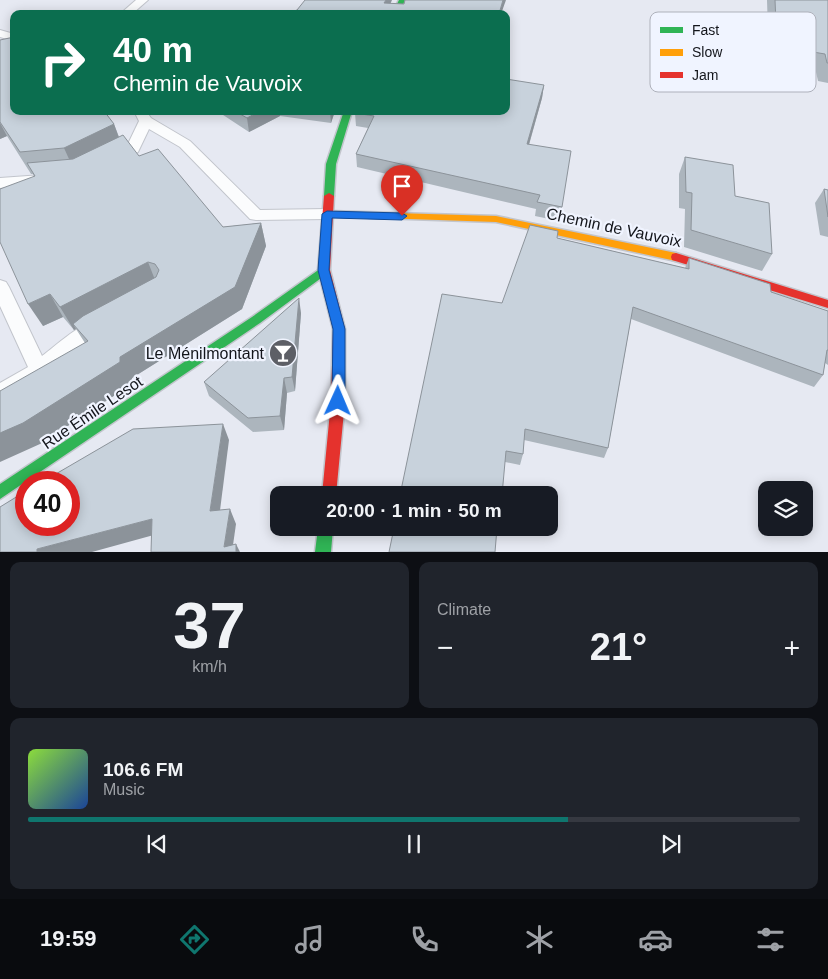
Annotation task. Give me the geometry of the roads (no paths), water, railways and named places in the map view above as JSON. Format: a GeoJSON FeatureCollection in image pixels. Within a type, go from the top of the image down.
{"type":"FeatureCollection","features":[{"type":"Feature","properties":{"kind":"street"},"geometry":{"type":"LineString","coordinates":[[330,486],[338,401],[339,329],[324,270],[331,164],[347,115]]}},
{"type":"Feature","properties":{"kind":"street","name":"Chemin de Vauvoix"},"geometry":{"type":"LineString","coordinates":[[327,214],[496,219],[687,259],[828,304]]}},
{"type":"Feature","properties":{"kind":"street","name":"Rue Émile Lesot"},"geometry":{"type":"LineString","coordinates":[[0,492],[256,320],[324,270]]}},
{"type":"Feature","properties":{"kind":"street"},"geometry":{"type":"LineString","coordinates":[[323,552],[325,536]]}},
{"type":"Feature","properties":{"kind":"lane"},"geometry":{"type":"LineString","coordinates":[[130,10],[143,0]]}},
{"type":"Feature","properties":{"kind":"lane"},"geometry":{"type":"LineString","coordinates":[[102,165],[133,149],[143,116],[185,144],[256,215],[327,214]]}},
{"type":"Feature","properties":{"kind":"lane"},"geometry":{"type":"LineString","coordinates":[[0,184],[58,178]]}},
{"type":"Feature","properties":{"kind":"lane"},"geometry":{"type":"LineString","coordinates":[[0,287],[39,370]]}},
{"type":"Feature","properties":{"kind":"lane"},"geometry":{"type":"LineString","coordinates":[[0,393],[39,370],[88,332],[114,318]]}},
{"type":"Feature","properties":{"kind":"place","name":"Le Ménilmontant"},"geometry":{"type":"Point","coordinates":[283,353]}}]}
